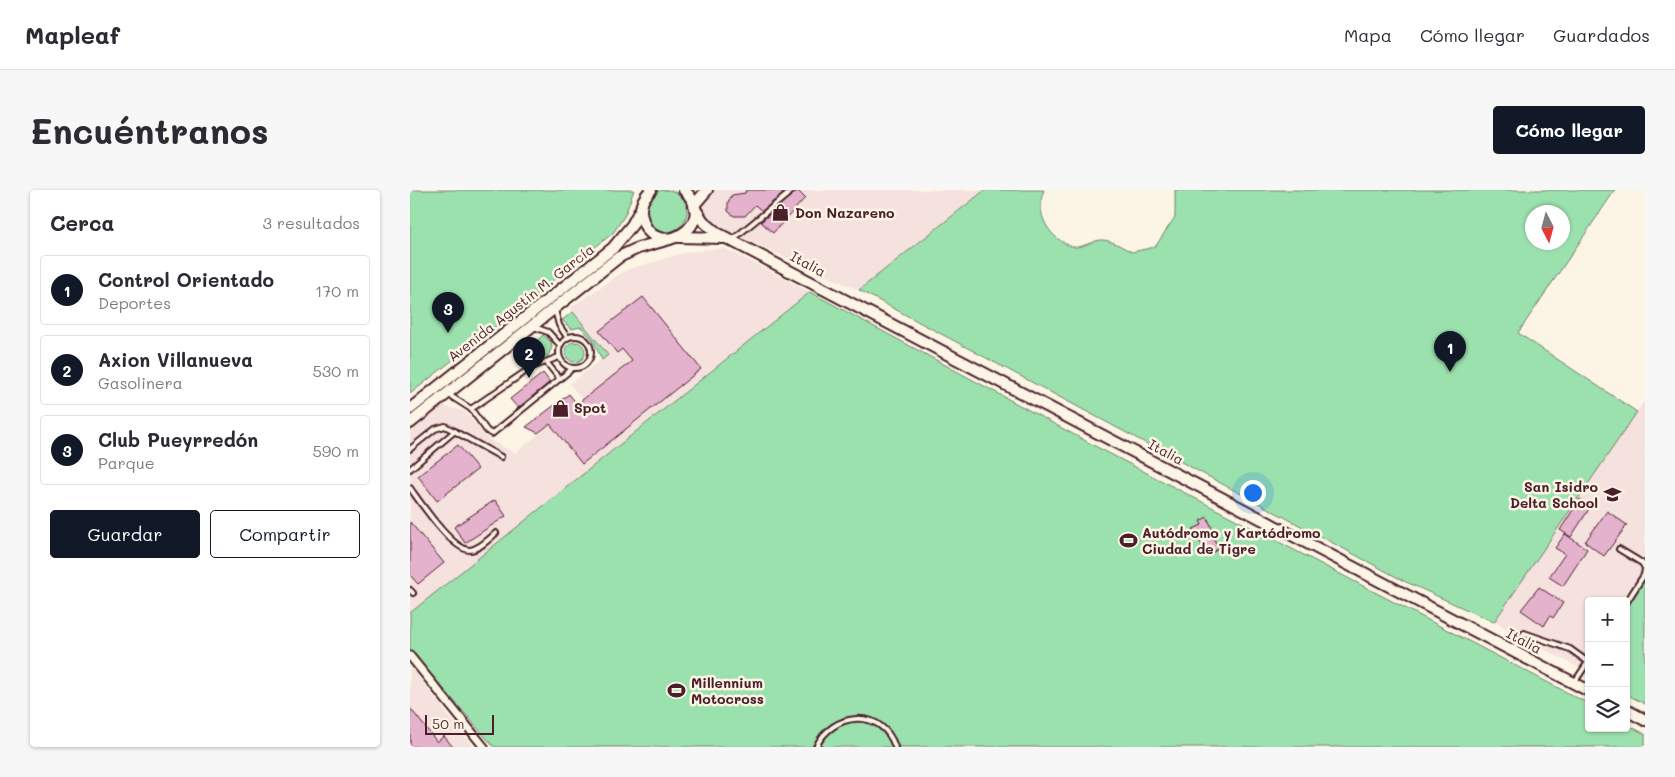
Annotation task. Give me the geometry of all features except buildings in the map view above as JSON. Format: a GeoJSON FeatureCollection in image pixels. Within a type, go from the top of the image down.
{"type":"FeatureCollection","features":[{"type":"Feature","properties":{"kind":"street","name":"Avenida Agustín M. García"},"geometry":{"type":"LineString","coordinates":[[410,409],[613,248],[632,225],[644,197],[651,190]]}},
{"type":"Feature","properties":{"kind":"street","name":"Italia"},"geometry":{"type":"LineString","coordinates":[[684,190],[711,228],[1585,689]]}},
{"type":"Feature","properties":{"kind":"street"},"geometry":{"type":"LineString","coordinates":[[640,210],[647,230],[654,235],[674,238],[685,233],[691,226],[695,207],[707,190]]}},
{"type":"Feature","properties":{"kind":"street","name":"Avenida Agustín M. García"},"geometry":{"type":"LineString","coordinates":[[410,423],[619,258],[638,248],[674,238]]}},
{"type":"Feature","properties":{"kind":"street","name":"Italia"},"geometry":{"type":"LineString","coordinates":[[674,238],[731,239]]}},
{"type":"Feature","properties":{"kind":"street"},"geometry":{"type":"LineString","coordinates":[[410,656],[484,747]]}},
{"type":"Feature","properties":{"kind":"street"},"geometry":{"type":"LineString","coordinates":[[1630,712],[1645,720]]}},
{"type":"Feature","properties":{"kind":"lane"},"geometry":{"type":"LineString","coordinates":[[731,239],[793,190]]}},
{"type":"Feature","properties":{"kind":"lane"},"geometry":{"type":"LineString","coordinates":[[554,308],[559,326],[567,337]]}},
{"type":"Feature","properties":{"kind":"lane"},"geometry":{"type":"LineString","coordinates":[[532,326],[548,332],[560,345]]}},
{"type":"Feature","properties":{"kind":"lane"},"geometry":{"type":"LineString","coordinates":[[447,394],[471,409],[487,431],[492,434],[573,368],[584,366],[588,362],[591,351],[587,341],[578,335],[567,337],[560,345],[559,357],[564,364],[573,368]]}},
{"type":"Feature","properties":{"kind":"lane"},"geometry":{"type":"LineString","coordinates":[[471,409],[532,367],[559,357]]}},
{"type":"Feature","properties":{"kind":"lane"},"geometry":{"type":"LineString","coordinates":[[547,363],[560,379]]}},
{"type":"Feature","properties":{"kind":"lane"},"geometry":{"type":"LineString","coordinates":[[410,449],[440,426],[455,431],[501,457]]}},
{"type":"Feature","properties":{"kind":"lane"},"geometry":{"type":"LineString","coordinates":[[410,469],[455,431]]}},
{"type":"Feature","properties":{"kind":"lane"},"geometry":{"type":"LineString","coordinates":[[410,488],[459,547],[471,550],[481,546],[496,533]]}},
{"type":"Feature","properties":{"kind":"lane"},"geometry":{"type":"LineString","coordinates":[[1619,549],[1642,563],[1645,569],[1644,575],[1629,597]]}},
{"type":"Feature","properties":{"kind":"lane"},"geometry":{"type":"LineString","coordinates":[[1513,650],[1524,633],[1570,650],[1585,659]]}},
{"type":"Feature","properties":{"kind":"lane"},"geometry":{"type":"LineString","coordinates":[[1574,682],[1585,666]]}},
{"type":"Feature","properties":{"kind":"lane"},"geometry":{"type":"LineString","coordinates":[[816,747],[820,739],[832,726],[840,722],[858,719],[867,720],[883,729],[895,747]]}},
{"type":"Feature","properties":{"kind":"shaded area"},"geometry":{"type":"Polygon","coordinates":[[[711,190],[985,190],[859,290],[709,223],[702,206],[703,199],[711,190]]]}},
{"type":"Feature","properties":{"kind":"shaded area"},"geometry":{"type":"Polygon","coordinates":[[[724,248],[810,292],[410,613],[410,430],[439,407],[444,406],[464,411],[488,439],[515,453],[582,400],[570,384],[607,355],[570,308],[626,270],[687,252],[724,248]]]}},
{"type":"Feature","properties":{"kind":"shaded area","name":"San Isidro Delta School"},"geometry":{"type":"Polygon","coordinates":[[[1645,400],[1645,579],[1630,600],[1630,597],[1585,597],[1585,667],[1583,670],[1494,622],[1645,400]]]}},
{"type":"Feature","properties":{"kind":"shaded area"},"geometry":{"type":"Polygon","coordinates":[[[410,666],[473,747],[410,747],[410,666]]]}},
{"type":"Feature","properties":{"kind":"green space"},"geometry":{"type":"Polygon","coordinates":[[[410,190],[634,190],[625,215],[613,233],[410,394],[410,190]]]}},
{"type":"Feature","properties":{"kind":"green space"},"geometry":{"type":"Polygon","coordinates":[[[666,190],[681,196],[687,211],[681,226],[666,232],[651,226],[645,211],[651,196],[666,190]]]}},
{"type":"Feature","properties":{"kind":"green space"},"geometry":{"type":"Polygon","coordinates":[[[985,190],[1044,190],[1041,199],[1043,216],[1051,232],[1057,238],[1074,247],[1104,240],[1113,242],[1132,252],[1155,247],[1175,217],[1175,190],[1615,190],[1518,333],[1637,412],[1494,622],[1404,581],[859,290],[985,190]]]}},
{"type":"Feature","properties":{"kind":"green space"},"geometry":{"type":"Polygon","coordinates":[[[810,292],[1097,447],[1585,702],[1585,732],[1630,732],[1630,726],[1645,734],[1645,747],[494,747],[410,650],[410,613],[810,292]]]}},
{"type":"Feature","properties":{"kind":"green space"},"geometry":{"type":"Polygon","coordinates":[[[573,312],[608,355],[602,360],[593,340],[581,327],[571,329],[562,320],[573,312]]]}},
{"type":"Feature","properties":{"kind":"green space"},"geometry":{"type":"Polygon","coordinates":[[[543,335],[551,342],[552,347],[548,356],[538,356],[528,349],[543,335]]]}},
{"type":"Feature","properties":{"kind":"green space"},"geometry":{"type":"Polygon","coordinates":[[[571,342],[579,342],[585,348],[585,356],[579,362],[571,362],[565,356],[565,348],[571,342]]]}},
{"type":"Feature","properties":{"kind":"green space"},"geometry":{"type":"Polygon","coordinates":[[[1645,579],[1645,704],[1630,696],[1630,600],[1645,579]]]}},
{"type":"Feature","properties":{"kind":"place","name":"Don Nazareno"},"geometry":{"type":"Point","coordinates":[781,213]}},
{"type":"Feature","properties":{"kind":"place","name":"Club Pueyrredón"},"geometry":{"type":"Point","coordinates":[448,333]}},
{"type":"Feature","properties":{"kind":"place","name":"Control Orientado"},"geometry":{"type":"Point","coordinates":[1450,372]}},
{"type":"Feature","properties":{"kind":"place","name":"Axion Villanueva"},"geometry":{"type":"Point","coordinates":[529,378]}},
{"type":"Feature","properties":{"kind":"place","name":"Spot"},"geometry":{"type":"Point","coordinates":[560,408]}},
{"type":"Feature","properties":{"kind":"place","name":"San Isidro Delta School"},"geometry":{"type":"Point","coordinates":[1612,495]}},
{"type":"Feature","properties":{"kind":"place","name":"Autódromo y Kartódromo Ciudad de Tigre"},"geometry":{"type":"Point","coordinates":[1128,541]}},
{"type":"Feature","properties":{"kind":"place","name":"Millennium Motocross"},"geometry":{"type":"Point","coordinates":[677,691]}}]}
